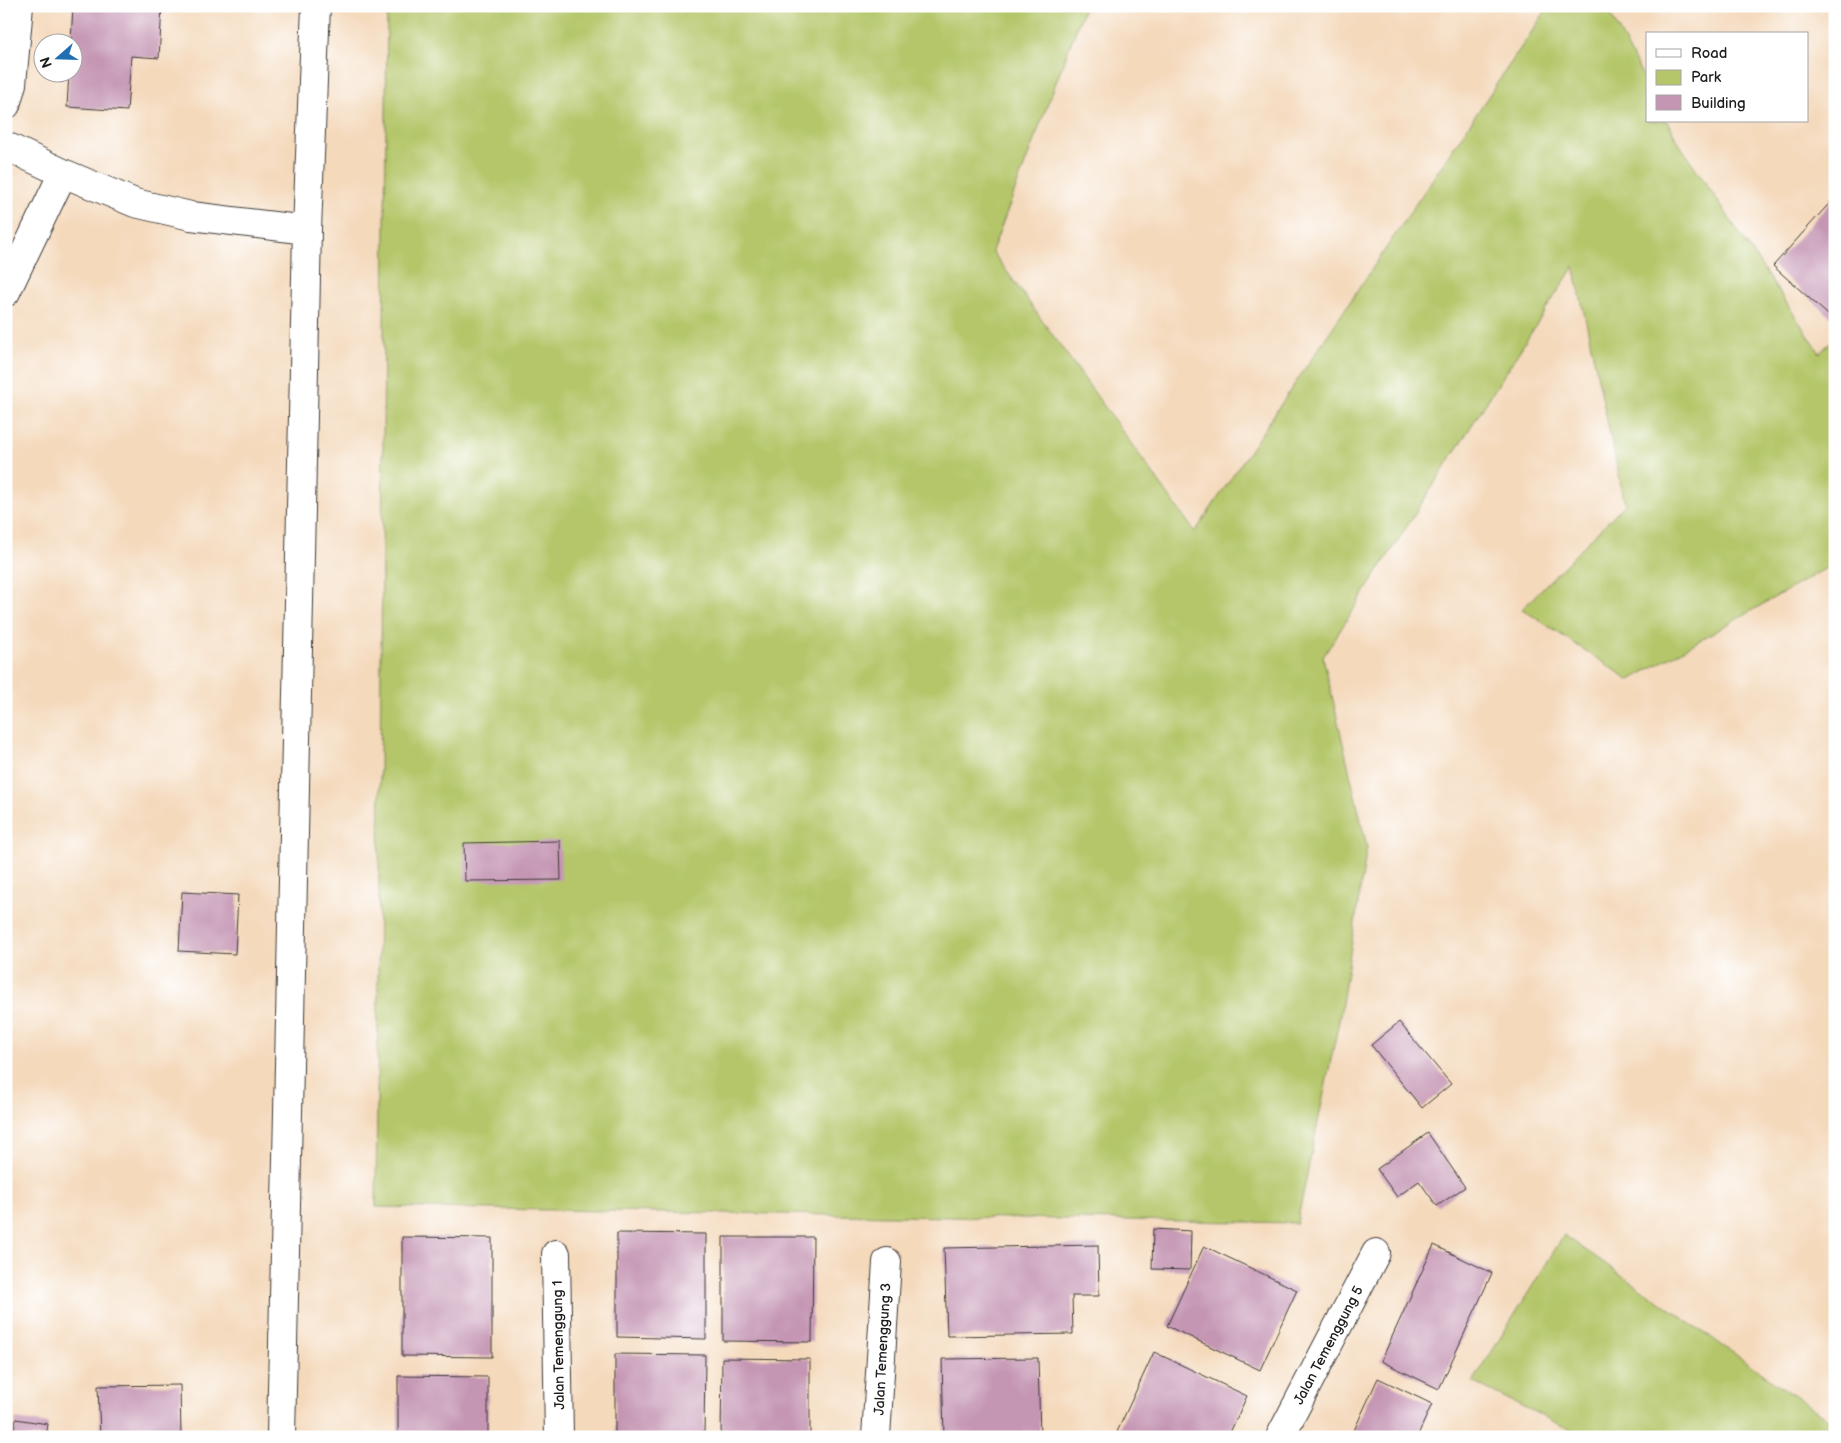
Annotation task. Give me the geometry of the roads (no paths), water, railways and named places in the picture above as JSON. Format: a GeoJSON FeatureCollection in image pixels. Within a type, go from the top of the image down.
{"type":"FeatureCollection","features":[{"type":"Feature","properties":{"kind":"street"},"geometry":{"type":"LineString","coordinates":[[281,1437],[307,230],[316,6]]}},
{"type":"Feature","properties":{"kind":"street"},"geometry":{"type":"LineString","coordinates":[[6,105],[12,84],[14,12]]}},
{"type":"Feature","properties":{"kind":"street"},"geometry":{"type":"LineString","coordinates":[[6,146],[136,204],[191,216],[307,230]]}},
{"type":"Feature","properties":{"kind":"street"},"geometry":{"type":"LineString","coordinates":[[6,292],[64,173]]}},
{"type":"Feature","properties":{"kind":"street","name":"Jalan Temenggung 1"},"geometry":{"type":"LineString","coordinates":[[556,1254],[559,1437]]}},
{"type":"Feature","properties":{"kind":"street","name":"Jalan Temenggung 5"},"geometry":{"type":"LineString","coordinates":[[1280,1437],[1376,1254]]}},
{"type":"Feature","properties":{"kind":"street","name":"Jalan Temenggung 3"},"geometry":{"type":"LineString","coordinates":[[876,1437],[887,1262]]}}]}
